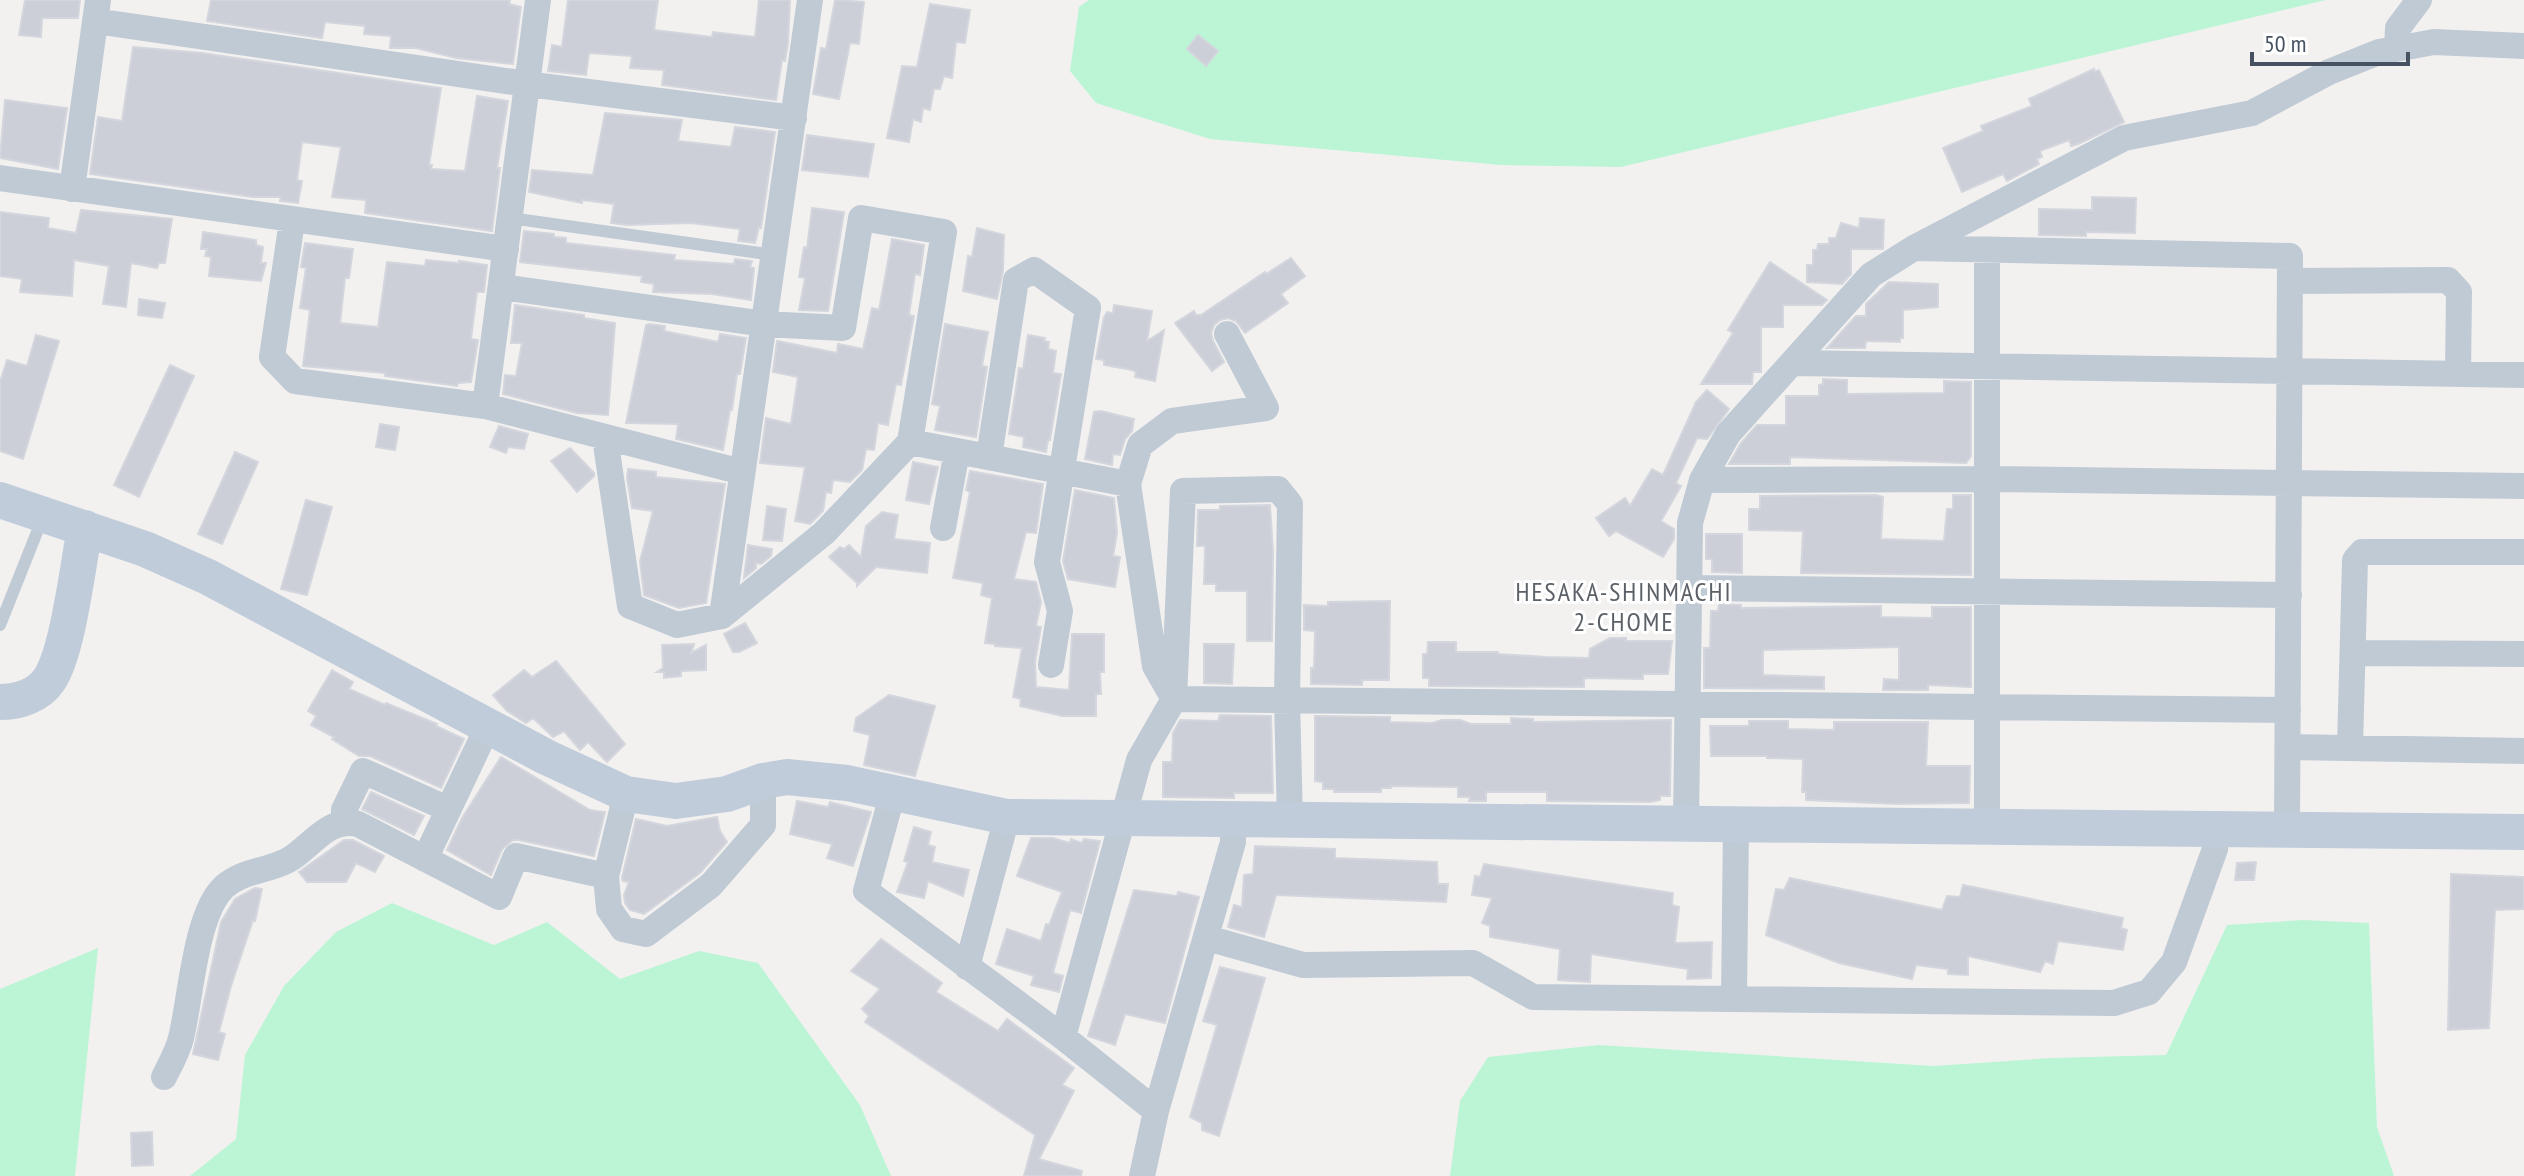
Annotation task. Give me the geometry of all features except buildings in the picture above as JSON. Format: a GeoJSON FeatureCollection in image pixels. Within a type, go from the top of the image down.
{"type":"FeatureCollection","features":[{"type":"Feature","properties":{"kind":"street"},"geometry":{"type":"LineString","coordinates":[[485,406],[538,0]]}},
{"type":"Feature","properties":{"kind":"street"},"geometry":{"type":"LineString","coordinates":[[722,616],[810,0]]}},
{"type":"Feature","properties":{"kind":"street"},"geometry":{"type":"LineString","coordinates":[[2397,48],[2398,28],[2419,0]]}},
{"type":"Feature","properties":{"kind":"street"},"geometry":{"type":"LineString","coordinates":[[72,189],[97,10],[527,84],[794,118]]}},
{"type":"Feature","properties":{"kind":"street"},"geometry":{"type":"LineString","coordinates":[[1686,825],[1690,523],[1702,480],[1728,434],[1871,275],[1914,248],[2124,138],[2252,113],[2329,72],[2379,52],[2434,42],[2524,46]]}},
{"type":"Feature","properties":{"kind":"street"},"geometry":{"type":"LineString","coordinates":[[0,178],[506,249]]}},
{"type":"Feature","properties":{"kind":"street"},"geometry":{"type":"LineString","coordinates":[[501,287],[764,324],[843,328],[861,218],[944,232],[910,442],[824,533],[722,616],[677,625],[630,606],[605,438]]}},
{"type":"Feature","properties":{"kind":"street"},"geometry":{"type":"LineString","coordinates":[[292,221],[272,357],[295,381],[485,406],[742,472]]}},
{"type":"Feature","properties":{"kind":"street"},"geometry":{"type":"LineString","coordinates":[[1914,248],[2290,256],[2287,829]]}},
{"type":"Feature","properties":{"kind":"street"},"geometry":{"type":"LineString","coordinates":[[1987,251],[1987,826]]}},
{"type":"Feature","properties":{"kind":"street"},"geometry":{"type":"LineString","coordinates":[[989,457],[1016,280],[1034,270],[1088,308],[1047,562],[1060,611],[1051,665]]}},
{"type":"Feature","properties":{"kind":"street"},"geometry":{"type":"LineString","coordinates":[[2290,281],[2448,280],[2459,292],[2458,374]]}},
{"type":"Feature","properties":{"kind":"street"},"geometry":{"type":"LineString","coordinates":[[1174,699],[1155,666],[1128,484],[1140,445],[1172,421],[1266,408],[1227,334]]}},
{"type":"Feature","properties":{"kind":"street"},"geometry":{"type":"LineString","coordinates":[[1794,363],[2524,375]]}},
{"type":"Feature","properties":{"kind":"street"},"geometry":{"type":"LineString","coordinates":[[910,442],[1128,484]]}},
{"type":"Feature","properties":{"kind":"street"},"geometry":{"type":"LineString","coordinates":[[943,528],[957,451]]}},
{"type":"Feature","properties":{"kind":"street"},"geometry":{"type":"LineString","coordinates":[[1702,480],[1987,479],[2524,486]]}},
{"type":"Feature","properties":{"kind":"street"},"geometry":{"type":"LineString","coordinates":[[1063,1037],[1139,760],[1174,699],[1183,491],[1278,489],[1290,504],[1287,700],[1290,821]]}},
{"type":"Feature","properties":{"kind":"street"},"geometry":{"type":"LineString","coordinates":[[0,500],[145,549],[208,577],[488,726],[626,794],[676,801],[727,794],[763,781],[787,777],[847,783],[1007,817],[2524,832]]}},
{"type":"Feature","properties":{"kind":"street"},"geometry":{"type":"LineString","coordinates":[[0,702],[14,702],[34,694],[49,680],[60,656],[85,528]]}},
{"type":"Feature","properties":{"kind":"street"},"geometry":{"type":"LineString","coordinates":[[2350,747],[2355,560],[2362,552],[2524,552]]}},
{"type":"Feature","properties":{"kind":"street"},"geometry":{"type":"LineString","coordinates":[[1689,588],[2289,595]]}},
{"type":"Feature","properties":{"kind":"street"},"geometry":{"type":"LineString","coordinates":[[2353,653],[2524,654]]}},
{"type":"Feature","properties":{"kind":"street"},"geometry":{"type":"LineString","coordinates":[[1174,699],[2288,710]]}},
{"type":"Feature","properties":{"kind":"street"},"geometry":{"type":"LineString","coordinates":[[425,859],[488,726]]}},
{"type":"Feature","properties":{"kind":"street"},"geometry":{"type":"LineString","coordinates":[[2288,747],[2524,751]]}},
{"type":"Feature","properties":{"kind":"street"},"geometry":{"type":"LineString","coordinates":[[344,821],[344,810],[363,771],[448,809]]}},
{"type":"Feature","properties":{"kind":"street"},"geometry":{"type":"LineString","coordinates":[[626,794],[606,876],[609,909],[623,929],[646,934],[711,885],[763,825],[763,781]]}},
{"type":"Feature","properties":{"kind":"street"},"geometry":{"type":"LineString","coordinates":[[893,792],[866,891],[1063,1037],[1156,1111]]}},
{"type":"Feature","properties":{"kind":"street"},"geometry":{"type":"LineString","coordinates":[[967,967],[1007,817]]}},
{"type":"Feature","properties":{"kind":"street"},"geometry":{"type":"LineString","coordinates":[[1142,1176],[1156,1111],[1233,842],[1233,820]]}},
{"type":"Feature","properties":{"kind":"street"},"geometry":{"type":"LineString","coordinates":[[164,1077],[181,1041],[207,914],[223,888],[244,873],[271,868],[293,858],[329,828],[344,821],[358,824],[499,897],[516,856],[606,876]]}},
{"type":"Feature","properties":{"kind":"street"},"geometry":{"type":"LineString","coordinates":[[1734,997],[1736,825]]}},
{"type":"Feature","properties":{"kind":"street"},"geometry":{"type":"LineString","coordinates":[[1207,938],[1303,965],[1473,963],[1533,997],[2114,1003],[2149,992],[2174,962],[2215,849],[2217,829]]}},
{"type":"Feature","properties":{"kind":"lane"},"geometry":{"type":"LineString","coordinates":[[510,218],[774,255]]}},
{"type":"Feature","properties":{"kind":"lane"},"geometry":{"type":"LineString","coordinates":[[0,625],[44,514]]}},
{"type":"Feature","properties":{"kind":"green space"},"geometry":{"type":"Polygon","coordinates":[[[1089,0],[2326,0],[1621,167],[1501,165],[1210,139],[1096,103],[1070,71],[1079,7],[1089,0]]]}},
{"type":"Feature","properties":{"kind":"green space"},"geometry":{"type":"Polygon","coordinates":[[[392,903],[494,945],[547,922],[620,979],[699,951],[758,963],[860,1105],[891,1176],[190,1176],[236,1139],[245,1055],[284,986],[336,932],[392,903]]]}},
{"type":"Feature","properties":{"kind":"green space"},"geometry":{"type":"Polygon","coordinates":[[[2303,920],[2369,923],[2377,1127],[2394,1176],[1450,1176],[1460,1101],[1488,1057],[1599,1045],[1934,1066],[2051,1058],[2166,1055],[2227,925],[2303,920]]]}},
{"type":"Feature","properties":{"kind":"green space"},"geometry":{"type":"Polygon","coordinates":[[[98,948],[75,1176],[0,1176],[0,989],[98,948]]]}},
{"type":"Feature","properties":{"kind":"district","name":"HESAKA-SHINMACHI 2-CHOME"},"geometry":{"type":"Point","coordinates":[1624,606]}}]}
